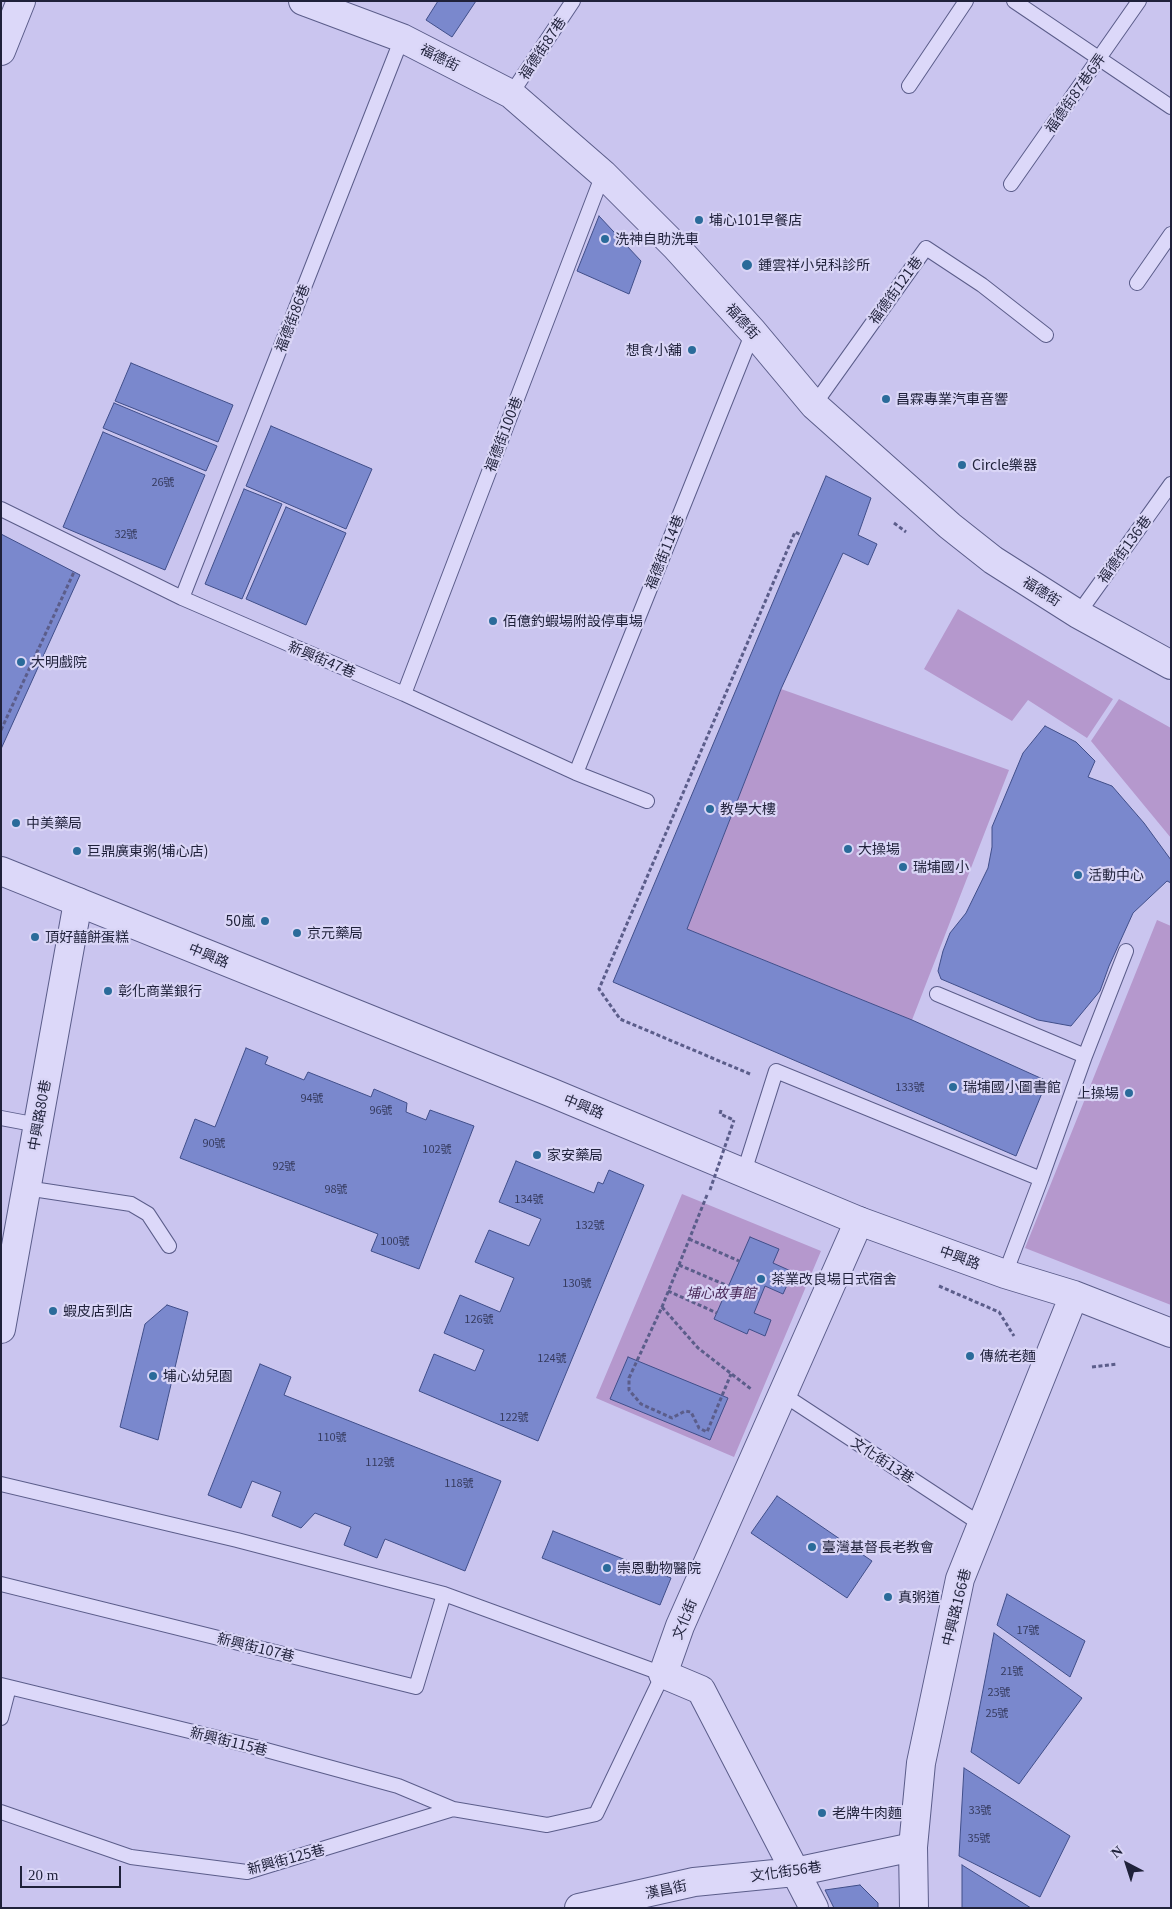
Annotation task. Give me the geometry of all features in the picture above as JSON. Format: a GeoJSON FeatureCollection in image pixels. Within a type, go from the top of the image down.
{"type":"FeatureCollection","features":[{"type":"Feature","properties":{"kind":"street"},"geometry":{"type":"LineString","coordinates":[[1,50],[21,1]]}},
{"type":"Feature","properties":{"kind":"street","name":"福德街"},"geometry":{"type":"LineString","coordinates":[[303,1],[402,38],[511,94],[603,174],[676,247],[753,332],[814,405],[950,526],[993,560],[1078,614],[1170,664]]}},
{"type":"Feature","properties":{"kind":"street","name":"中興路"},"geometry":{"type":"LineString","coordinates":[[1,871],[744,1172],[859,1221],[1006,1274],[1074,1295],[1171,1333]]}},
{"type":"Feature","properties":{"kind":"street","name":"中興路80巷"},"geometry":{"type":"LineString","coordinates":[[1,1329],[78,902]]}},
{"type":"Feature","properties":{"kind":"street","name":"文化街"},"geometry":{"type":"LineString","coordinates":[[663,1674],[680,1626],[784,1395],[859,1221]]}},
{"type":"Feature","properties":{"kind":"street","name":"中興路166巷"},"geometry":{"type":"LineString","coordinates":[[914,1908],[914,1847],[921,1763],[960,1579],[1074,1295]]}},
{"type":"Feature","properties":{"kind":"street"},"geometry":{"type":"LineString","coordinates":[[663,1674],[701,1690],[814,1908]]}},
{"type":"Feature","properties":{"kind":"street","name":"文化街56巷"},"geometry":{"type":"LineString","coordinates":[[694,1882],[795,1872],[914,1847]]}},
{"type":"Feature","properties":{"kind":"street"},"geometry":{"type":"LineString","coordinates":[[667,1908],[694,1882]]}},
{"type":"Feature","properties":{"kind":"street","name":"漢昌街"},"geometry":{"type":"LineString","coordinates":[[579,1908],[694,1882]]}},
{"type":"Feature","properties":{"kind":"lane","name":"福德街87巷"},"geometry":{"type":"LineString","coordinates":[[511,94],[573,1]]}},
{"type":"Feature","properties":{"kind":"lane"},"geometry":{"type":"LineString","coordinates":[[910,86],[966,1]]}},
{"type":"Feature","properties":{"kind":"lane"},"geometry":{"type":"LineString","coordinates":[[1014,1],[1171,107]]}},
{"type":"Feature","properties":{"kind":"lane","name":"福德街87巷6弄"},"geometry":{"type":"LineString","coordinates":[[1011,184],[1139,1]]}},
{"type":"Feature","properties":{"kind":"lane","name":"福德街86巷"},"geometry":{"type":"LineString","coordinates":[[182,598],[402,38]]}},
{"type":"Feature","properties":{"kind":"lane","name":"福德街100巷"},"geometry":{"type":"LineString","coordinates":[[404,694],[603,174]]}},
{"type":"Feature","properties":{"kind":"lane"},"geometry":{"type":"LineString","coordinates":[[1137,283],[1171,234]]}},
{"type":"Feature","properties":{"kind":"lane","name":"福德街121巷"},"geometry":{"type":"LineString","coordinates":[[814,405],[926,248],[982,285],[1046,335]]}},
{"type":"Feature","properties":{"kind":"lane","name":"福德街114巷"},"geometry":{"type":"LineString","coordinates":[[576,773],[753,332]]}},
{"type":"Feature","properties":{"kind":"lane","name":"福德街136巷"},"geometry":{"type":"LineString","coordinates":[[1078,614],[1171,484]]}},
{"type":"Feature","properties":{"kind":"lane","name":"新興街47巷"},"geometry":{"type":"LineString","coordinates":[[1,509],[182,598],[404,694],[576,773],[647,801]]}},
{"type":"Feature","properties":{"kind":"lane"},"geometry":{"type":"LineString","coordinates":[[1006,1274],[1085,1056],[1126,951]]}},
{"type":"Feature","properties":{"kind":"lane"},"geometry":{"type":"LineString","coordinates":[[937,994],[1085,1056]]}},
{"type":"Feature","properties":{"kind":"lane"},"geometry":{"type":"LineString","coordinates":[[744,1172],[776,1071],[1042,1178]]}},
{"type":"Feature","properties":{"kind":"lane"},"geometry":{"type":"LineString","coordinates":[[1,1118],[38,1125]]}},
{"type":"Feature","properties":{"kind":"lane"},"geometry":{"type":"LineString","coordinates":[[26,1188],[131,1204],[148,1214],[169,1246]]}},
{"type":"Feature","properties":{"kind":"lane","name":"文化街13巷"},"geometry":{"type":"LineString","coordinates":[[784,1395],[982,1525]]}},
{"type":"Feature","properties":{"kind":"lane"},"geometry":{"type":"LineString","coordinates":[[1,1484],[237,1540],[444,1594],[663,1674],[596,1814],[547,1825],[453,1810]]}},
{"type":"Feature","properties":{"kind":"lane","name":"新興街107巷"},"geometry":{"type":"LineString","coordinates":[[1,1584],[416,1687],[444,1594]]}},
{"type":"Feature","properties":{"kind":"lane"},"geometry":{"type":"LineString","coordinates":[[1,1718],[5,1686]]}},
{"type":"Feature","properties":{"kind":"lane","name":"新興街115巷"},"geometry":{"type":"LineString","coordinates":[[5,1686],[255,1747],[398,1786],[453,1810]]}},
{"type":"Feature","properties":{"kind":"lane","name":"新興街125巷"},"geometry":{"type":"LineString","coordinates":[[1,1812],[131,1857],[247,1872],[453,1810]]}},
{"type":"Feature","properties":{"kind":"path"},"geometry":{"type":"LineString","coordinates":[[772,1083],[620,1019],[599,989],[795,532],[801,535]]}},
{"type":"Feature","properties":{"kind":"path"},"geometry":{"type":"LineString","coordinates":[[1,730],[84,550]]}},
{"type":"Feature","properties":{"kind":"path"},"geometry":{"type":"LineString","coordinates":[[710,1190],[734,1120],[720,1114],[721,1110]]}},
{"type":"Feature","properties":{"kind":"path"},"geometry":{"type":"LineString","coordinates":[[708,1195],[662,1307],[629,1378],[629,1390],[641,1404],[672,1418],[685,1411],[691,1412],[699,1428],[707,1432],[731,1374]]}},
{"type":"Feature","properties":{"kind":"path"},"geometry":{"type":"LineString","coordinates":[[689,1239],[740,1261]]}},
{"type":"Feature","properties":{"kind":"path"},"geometry":{"type":"LineString","coordinates":[[679,1265],[728,1286]]}},
{"type":"Feature","properties":{"kind":"path"},"geometry":{"type":"LineString","coordinates":[[937,1285],[999,1312],[1014,1336]]}},
{"type":"Feature","properties":{"kind":"path"},"geometry":{"type":"LineString","coordinates":[[668,1291],[716,1313]]}},
{"type":"Feature","properties":{"kind":"path"},"geometry":{"type":"LineString","coordinates":[[662,1307],[698,1348],[757,1393]]}},
{"type":"Feature","properties":{"kind":"path"},"geometry":{"type":"LineString","coordinates":[[1092,1367],[1117,1364]]}},
{"type":"Feature","properties":{"kind":"green space"},"geometry":{"type":"Polygon","coordinates":[[[958,609],[1113,699],[1087,738],[1028,700],[1012,721],[924,669],[958,609]]]}},
{"type":"Feature","properties":{"kind":"green space","name":"大操場"},"geometry":{"type":"Polygon","coordinates":[[[781,689],[1009,770],[912,1020],[687,929],[781,689]]]}},
{"type":"Feature","properties":{"kind":"green space"},"geometry":{"type":"Polygon","coordinates":[[[1119,699],[1171,728],[1171,838],[1091,741],[1119,699]]]}},
{"type":"Feature","properties":{"kind":"green space","name":"上操場"},"geometry":{"type":"Polygon","coordinates":[[[1157,920],[1171,926],[1171,1305],[1025,1248],[1157,920]]]}},
{"type":"Feature","properties":{"kind":"green space","name":"埔心故事館"},"geometry":{"type":"Polygon","coordinates":[[[682,1194],[821,1251],[734,1457],[596,1398],[682,1194]]]}},
{"type":"Feature","properties":{"kind":"building"},"geometry":{"type":"Polygon","coordinates":[[[438,1],[476,1],[452,37],[426,20],[438,1]]]}},
{"type":"Feature","properties":{"kind":"building","name":"洗神自助洗車"},"geometry":{"type":"Polygon","coordinates":[[[599,216],[641,261],[629,294],[577,271],[599,216]]]}},
{"type":"Feature","properties":{"kind":"building"},"geometry":{"type":"Polygon","coordinates":[[[131,363],[233,405],[218,442],[115,401],[131,363]]]}},
{"type":"Feature","properties":{"kind":"building"},"geometry":{"type":"Polygon","coordinates":[[[114,403],[217,446],[206,471],[103,428],[114,403]]]}},
{"type":"Feature","properties":{"kind":"building"},"geometry":{"type":"Polygon","coordinates":[[[271,426],[372,469],[346,529],[246,486],[271,426]]]}},
{"type":"Feature","properties":{"kind":"building"},"geometry":{"type":"Polygon","coordinates":[[[103,432],[205,475],[165,570],[63,527],[103,432]]]}},
{"type":"Feature","properties":{"kind":"building","name":"教學大樓"},"geometry":{"type":"Polygon","coordinates":[[[826,476],[871,498],[858,535],[877,544],[868,565],[843,553],[781,689],[687,929],[912,1020],[1047,1081],[1016,1156],[613,982],[826,476]]]}},
{"type":"Feature","properties":{"kind":"building"},"geometry":{"type":"Polygon","coordinates":[[[244,489],[282,504],[242,599],[205,584],[244,489]]]}},
{"type":"Feature","properties":{"kind":"building"},"geometry":{"type":"Polygon","coordinates":[[[286,507],[346,533],[306,625],[246,599],[286,507]]]}},
{"type":"Feature","properties":{"kind":"building","name":"大明戲院"},"geometry":{"type":"Polygon","coordinates":[[[1,534],[80,575],[1,749],[1,534]]]}},
{"type":"Feature","properties":{"kind":"building","name":"活動中心"},"geometry":{"type":"Polygon","coordinates":[[[1045,726],[1076,742],[1095,761],[1088,777],[1112,786],[1144,823],[1171,860],[1171,883],[1167,881],[1133,913],[1100,991],[1071,1026],[1038,1020],[941,979],[938,971],[950,933],[966,913],[988,868],[992,847],[992,827],[1023,753],[1045,726]]]}},
{"type":"Feature","properties":{"kind":"building"},"geometry":{"type":"Polygon","coordinates":[[[246,1048],[268,1057],[265,1064],[304,1080],[308,1072],[371,1097],[374,1089],[407,1103],[406,1112],[426,1120],[430,1110],[474,1126],[419,1269],[371,1251],[378,1234],[180,1158],[195,1119],[215,1127],[246,1048]]]}},
{"type":"Feature","properties":{"kind":"building"},"geometry":{"type":"Polygon","coordinates":[[[516,1161],[594,1193],[598,1182],[603,1184],[609,1170],[644,1185],[538,1441],[419,1391],[434,1354],[475,1371],[484,1350],[444,1333],[460,1295],[500,1312],[514,1278],[475,1262],[489,1230],[529,1246],[541,1219],[499,1202],[516,1161]]]}},
{"type":"Feature","properties":{"kind":"building","name":"茶業改良場日式宿舍"},"geometry":{"type":"Polygon","coordinates":[[[750,1237],[779,1249],[773,1263],[793,1272],[783,1294],[765,1286],[754,1313],[771,1320],[765,1336],[749,1329],[747,1334],[714,1319],[750,1237]]]}},
{"type":"Feature","properties":{"kind":"building","name":"埔心幼兒園"},"geometry":{"type":"Polygon","coordinates":[[[167,1305],[188,1312],[158,1440],[120,1427],[145,1324],[167,1305]]]}},
{"type":"Feature","properties":{"kind":"building"},"geometry":{"type":"Polygon","coordinates":[[[628,1357],[728,1398],[710,1440],[610,1399],[628,1357]]]}},
{"type":"Feature","properties":{"kind":"building"},"geometry":{"type":"Polygon","coordinates":[[[260,1364],[291,1377],[284,1395],[501,1481],[465,1571],[385,1539],[377,1558],[344,1545],[351,1527],[315,1513],[301,1528],[272,1516],[281,1492],[252,1481],[241,1508],[208,1495],[260,1364]]]}},
{"type":"Feature","properties":{"kind":"building","name":"臺灣基督長老教會"},"geometry":{"type":"Polygon","coordinates":[[[777,1496],[872,1561],[847,1598],[751,1533],[777,1496]]]}},
{"type":"Feature","properties":{"kind":"building","name":"崇恩動物醫院"},"geometry":{"type":"Polygon","coordinates":[[[553,1531],[671,1578],[660,1605],[542,1558],[553,1531]]]}},
{"type":"Feature","properties":{"kind":"building"},"geometry":{"type":"Polygon","coordinates":[[[1007,1594],[1085,1641],[1070,1677],[997,1625],[1007,1594]]]}},
{"type":"Feature","properties":{"kind":"building"},"geometry":{"type":"Polygon","coordinates":[[[994,1633],[1082,1698],[1019,1784],[971,1752],[994,1633]]]}},
{"type":"Feature","properties":{"kind":"building"},"geometry":{"type":"Polygon","coordinates":[[[964,1768],[1070,1836],[1040,1897],[959,1856],[964,1768]]]}},
{"type":"Feature","properties":{"kind":"building"},"geometry":{"type":"Polygon","coordinates":[[[962,1865],[1031,1908],[962,1908],[962,1865]]]}},
{"type":"Feature","properties":{"kind":"building"},"geometry":{"type":"Polygon","coordinates":[[[860,1885],[878,1903],[878,1908],[834,1908],[825,1890],[860,1885]]]}},
{"type":"Feature","properties":{"kind":"place","name":"埔心101早餐店"},"geometry":{"type":"Point","coordinates":[699,220]}},
{"type":"Feature","properties":{"kind":"place","name":"洗神自助洗車"},"geometry":{"type":"Point","coordinates":[605,239]}},
{"type":"Feature","properties":{"kind":"place","name":"鍾雲祥小兒科診所"},"geometry":{"type":"Point","coordinates":[747,265]}},
{"type":"Feature","properties":{"kind":"place","name":"想食小舖"},"geometry":{"type":"Point","coordinates":[692,350]}},
{"type":"Feature","properties":{"kind":"place","name":"昌霖專業汽車音響"},"geometry":{"type":"Point","coordinates":[886,399]}},
{"type":"Feature","properties":{"kind":"place","name":"Circle樂器"},"geometry":{"type":"Point","coordinates":[962,465]}},
{"type":"Feature","properties":{"kind":"place","name":"佰億釣蝦場附設停車場"},"geometry":{"type":"Point","coordinates":[493,621]}},
{"type":"Feature","properties":{"kind":"place","name":"大明戲院"},"geometry":{"type":"Point","coordinates":[21,662]}},
{"type":"Feature","properties":{"kind":"place","name":"教學大樓"},"geometry":{"type":"Point","coordinates":[710,809]}},
{"type":"Feature","properties":{"kind":"place","name":"中美藥局"},"geometry":{"type":"Point","coordinates":[16,823]}},
{"type":"Feature","properties":{"kind":"place","name":"大操場"},"geometry":{"type":"Point","coordinates":[848,849]}},
{"type":"Feature","properties":{"kind":"place","name":"巨鼎廣東粥(埔心店)"},"geometry":{"type":"Point","coordinates":[77,851]}},
{"type":"Feature","properties":{"kind":"place","name":"瑞埔國小"},"geometry":{"type":"Point","coordinates":[903,867]}},
{"type":"Feature","properties":{"kind":"place","name":"活動中心"},"geometry":{"type":"Point","coordinates":[1078,875]}},
{"type":"Feature","properties":{"kind":"place","name":"50嵐"},"geometry":{"type":"Point","coordinates":[265,921]}},
{"type":"Feature","properties":{"kind":"place","name":"京元藥局"},"geometry":{"type":"Point","coordinates":[297,933]}},
{"type":"Feature","properties":{"kind":"place","name":"頂好囍餅蛋糕"},"geometry":{"type":"Point","coordinates":[35,937]}},
{"type":"Feature","properties":{"kind":"place","name":"彰化商業銀行"},"geometry":{"type":"Point","coordinates":[108,991]}},
{"type":"Feature","properties":{"kind":"place","name":"瑞埔國小圖書館"},"geometry":{"type":"Point","coordinates":[953,1087]}},
{"type":"Feature","properties":{"kind":"place","name":"上操場"},"geometry":{"type":"Point","coordinates":[1129,1093]}},
{"type":"Feature","properties":{"kind":"place","name":"家安藥局"},"geometry":{"type":"Point","coordinates":[537,1155]}},
{"type":"Feature","properties":{"kind":"place","name":"茶業改良場日式宿舍"},"geometry":{"type":"Point","coordinates":[761,1279]}},
{"type":"Feature","properties":{"kind":"place","name":"蝦皮店到店"},"geometry":{"type":"Point","coordinates":[53,1311]}},
{"type":"Feature","properties":{"kind":"place","name":"傳統老麵"},"geometry":{"type":"Point","coordinates":[970,1356]}},
{"type":"Feature","properties":{"kind":"place","name":"埔心幼兒園"},"geometry":{"type":"Point","coordinates":[153,1376]}},
{"type":"Feature","properties":{"kind":"place","name":"臺灣基督長老教會"},"geometry":{"type":"Point","coordinates":[812,1547]}},
{"type":"Feature","properties":{"kind":"place","name":"崇恩動物醫院"},"geometry":{"type":"Point","coordinates":[607,1568]}},
{"type":"Feature","properties":{"kind":"place","name":"真粥道"},"geometry":{"type":"Point","coordinates":[888,1597]}},
{"type":"Feature","properties":{"kind":"place","name":"老牌牛肉麵"},"geometry":{"type":"Point","coordinates":[822,1813]}}]}
